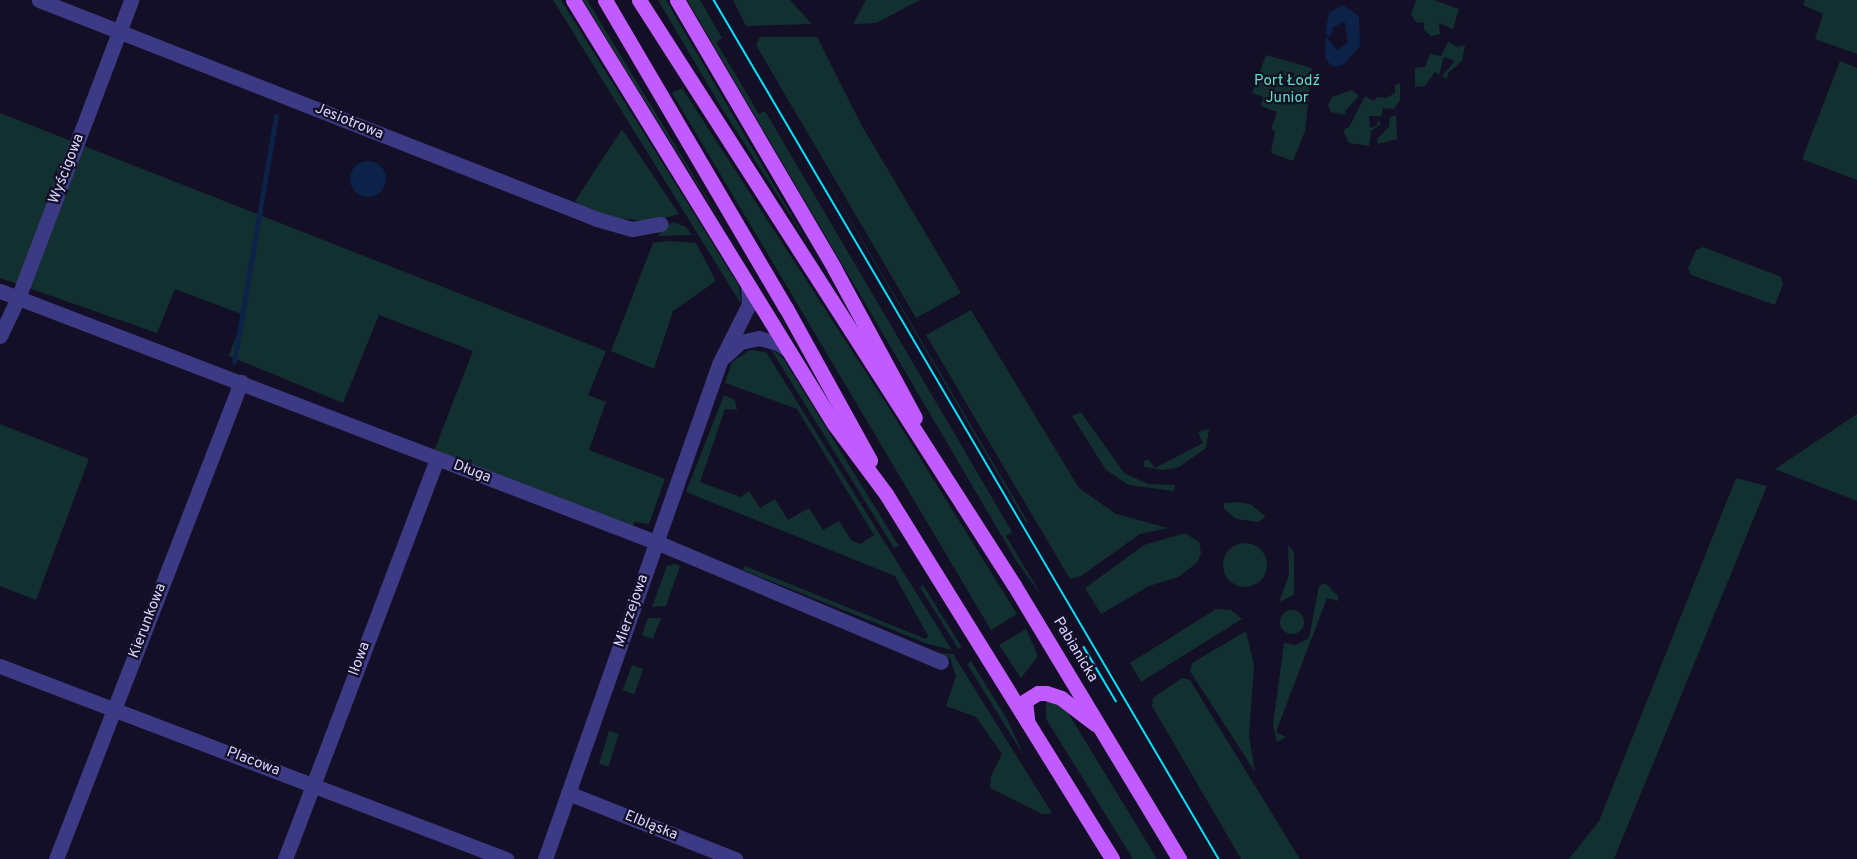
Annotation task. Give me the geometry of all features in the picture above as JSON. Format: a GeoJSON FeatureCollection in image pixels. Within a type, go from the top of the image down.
{"type":"FeatureCollection","features":[{"type":"Feature","properties":{"kind":"main road"},"geometry":{"type":"LineString","coordinates":[[573,0],[834,424],[886,494],[1112,859]]}},
{"type":"Feature","properties":{"kind":"main road"},"geometry":{"type":"LineString","coordinates":[[605,0],[837,396],[886,494]]}},
{"type":"Feature","properties":{"kind":"main road"},"geometry":{"type":"LineString","coordinates":[[639,0],[884,387],[936,462]]}},
{"type":"Feature","properties":{"kind":"main road"},"geometry":{"type":"LineString","coordinates":[[677,0],[892,371],[936,462]]}},
{"type":"Feature","properties":{"kind":"main road","name":"Pabianicka"},"geometry":{"type":"LineString","coordinates":[[936,462],[1102,729],[1179,859]]}},
{"type":"Feature","properties":{"kind":"main road"},"geometry":{"type":"LineString","coordinates":[[1027,720],[1025,701],[1038,693],[1046,693],[1061,698],[1102,729]]}},
{"type":"Feature","properties":{"kind":"street","name":"Jesiotrowa"},"geometry":{"type":"LineString","coordinates":[[39,0],[619,227],[645,229],[661,224]]}},
{"type":"Feature","properties":{"kind":"street","name":"Wyścigowa"},"geometry":{"type":"LineString","coordinates":[[0,336],[18,298],[131,0]]}},
{"type":"Feature","properties":{"kind":"street","name":"Mierzejowa"},"geometry":{"type":"LineString","coordinates":[[545,859],[719,364],[748,304],[748,286]]}},
{"type":"Feature","properties":{"kind":"street","name":"Długa"},"geometry":{"type":"LineString","coordinates":[[0,291],[656,542],[941,662]]}},
{"type":"Feature","properties":{"kind":"street"},"geometry":{"type":"LineString","coordinates":[[719,364],[733,346],[749,339],[771,340],[788,350]]}},
{"type":"Feature","properties":{"kind":"street","name":"Kierunkowa"},"geometry":{"type":"LineString","coordinates":[[56,859],[241,382]]}},
{"type":"Feature","properties":{"kind":"street","name":"Iłowa"},"geometry":{"type":"LineString","coordinates":[[285,859],[437,459]]}},
{"type":"Feature","properties":{"kind":"street","name":"Placowa"},"geometry":{"type":"LineString","coordinates":[[0,666],[506,859]]}},
{"type":"Feature","properties":{"kind":"street","name":"Elbląska"},"geometry":{"type":"LineString","coordinates":[[568,793],[735,859]]}},
{"type":"Feature","properties":{"kind":"green space"},"geometry":{"type":"Polygon","coordinates":[[[553,0],[561,0],[739,286],[741,304],[553,0]]]}},
{"type":"Feature","properties":{"kind":"green space"},"geometry":{"type":"Polygon","coordinates":[[[583,0],[587,0],[735,244],[633,82],[583,0]]]}},
{"type":"Feature","properties":{"kind":"green space"},"geometry":{"type":"Polygon","coordinates":[[[658,0],[666,0],[807,242],[721,107],[658,0]]]}},
{"type":"Feature","properties":{"kind":"green space"},"geometry":{"type":"Polygon","coordinates":[[[687,0],[700,0],[722,38],[716,42],[759,114],[765,111],[1012,532],[1006,536],[1043,598],[1017,562],[687,0]]]}},
{"type":"Feature","properties":{"kind":"green space"},"geometry":{"type":"Polygon","coordinates":[[[733,0],[790,0],[812,24],[746,26],[733,0]]]}},
{"type":"Feature","properties":{"kind":"green space"},"geometry":{"type":"Polygon","coordinates":[[[866,0],[920,0],[876,23],[853,24],[866,0]]]}},
{"type":"Feature","properties":{"kind":"green space"},"geometry":{"type":"Polygon","coordinates":[[[1416,0],[1434,0],[1459,9],[1453,29],[1439,23],[1440,34],[1431,36],[1424,30],[1424,22],[1417,23],[1411,15],[1416,0]]]}},
{"type":"Feature","properties":{"kind":"green space"},"geometry":{"type":"Polygon","coordinates":[[[1805,0],[1857,0],[1857,54],[1815,39],[1823,14],[1803,5],[1805,0]]]}},
{"type":"Feature","properties":{"kind":"green space"},"geometry":{"type":"Polygon","coordinates":[[[760,37],[817,37],[862,126],[961,293],[916,318],[756,45],[760,37]]]}},
{"type":"Feature","properties":{"kind":"green space"},"geometry":{"type":"Polygon","coordinates":[[[1448,42],[1457,47],[1465,45],[1462,61],[1448,73],[1447,79],[1442,76],[1455,61],[1444,57],[1439,75],[1435,72],[1425,86],[1415,87],[1415,68],[1425,67],[1430,54],[1441,56],[1448,42]]]}},
{"type":"Feature","properties":{"kind":"green space","name":"Port Łodź Junior"},"geometry":{"type":"Polygon","coordinates":[[[1266,55],[1312,68],[1305,131],[1293,161],[1271,153],[1275,131],[1271,129],[1277,112],[1261,106],[1263,97],[1252,93],[1266,55]]]}},
{"type":"Feature","properties":{"kind":"green space"},"geometry":{"type":"Polygon","coordinates":[[[1840,61],[1857,68],[1857,180],[1802,159],[1840,61]]]}},
{"type":"Feature","properties":{"kind":"green space"},"geometry":{"type":"Polygon","coordinates":[[[1400,83],[1400,100],[1394,109],[1383,108],[1381,116],[1369,116],[1370,128],[1377,125],[1378,120],[1381,124],[1371,131],[1369,146],[1349,143],[1343,130],[1349,127],[1365,96],[1374,101],[1377,97],[1386,98],[1395,93],[1395,85],[1400,83]]]}},
{"type":"Feature","properties":{"kind":"green space"},"geometry":{"type":"Polygon","coordinates":[[[682,88],[891,411],[1017,614],[991,630],[672,93],[682,88]]]}},
{"type":"Feature","properties":{"kind":"green space"},"geometry":{"type":"Polygon","coordinates":[[[1352,90],[1359,96],[1345,111],[1346,115],[1331,112],[1328,105],[1332,97],[1352,90]]]}},
{"type":"Feature","properties":{"kind":"green space"},"geometry":{"type":"Polygon","coordinates":[[[781,102],[931,357],[1028,522],[1026,523],[781,102]]]}},
{"type":"Feature","properties":{"kind":"green space"},"geometry":{"type":"Polygon","coordinates":[[[0,113],[606,351],[588,395],[606,402],[589,450],[665,479],[649,524],[635,522],[633,526],[434,451],[473,351],[379,315],[343,403],[229,356],[244,315],[175,289],[157,333],[0,278],[0,113]]]}},
{"type":"Feature","properties":{"kind":"green space"},"geometry":{"type":"Polygon","coordinates":[[[1396,115],[1397,139],[1378,144],[1377,139],[1389,127],[1390,117],[1396,115]]]}},
{"type":"Feature","properties":{"kind":"green space"},"geometry":{"type":"Polygon","coordinates":[[[622,129],[679,214],[651,222],[617,218],[587,210],[575,201],[622,129]]]}},
{"type":"Feature","properties":{"kind":"green space"},"geometry":{"type":"Polygon","coordinates":[[[674,222],[686,227],[692,235],[658,236],[664,226],[674,222]]]}},
{"type":"Feature","properties":{"kind":"green space"},"geometry":{"type":"Polygon","coordinates":[[[669,241],[696,243],[716,281],[673,311],[654,369],[611,351],[653,243],[669,241]]]}},
{"type":"Feature","properties":{"kind":"green space"},"geometry":{"type":"Polygon","coordinates":[[[1703,247],[1781,277],[1783,284],[1775,305],[1691,275],[1688,268],[1696,250],[1703,247]]]}},
{"type":"Feature","properties":{"kind":"green space"},"geometry":{"type":"Polygon","coordinates":[[[971,310],[1079,488],[1116,514],[1168,528],[1140,534],[1081,576],[1070,579],[926,335],[971,310]]]}},
{"type":"Feature","properties":{"kind":"green space"},"geometry":{"type":"Polygon","coordinates":[[[770,348],[783,358],[899,546],[894,548],[770,348]]]}},
{"type":"Feature","properties":{"kind":"green space"},"geometry":{"type":"Polygon","coordinates":[[[750,350],[766,352],[952,650],[928,644],[743,570],[745,566],[926,639],[928,636],[895,576],[686,492],[724,395],[735,400],[737,410],[725,409],[700,482],[741,497],[749,491],[760,508],[775,499],[788,520],[809,508],[823,530],[839,521],[851,540],[860,544],[874,535],[797,409],[725,383],[732,362],[750,350]]]}},
{"type":"Feature","properties":{"kind":"green space"},"geometry":{"type":"Polygon","coordinates":[[[1081,412],[1124,473],[1148,484],[1175,485],[1174,491],[1129,485],[1106,470],[1072,416],[1081,412]]]}},
{"type":"Feature","properties":{"kind":"green space"},"geometry":{"type":"Polygon","coordinates":[[[1857,414],[1857,501],[1775,469],[1857,414]]]}},
{"type":"Feature","properties":{"kind":"green space"},"geometry":{"type":"Polygon","coordinates":[[[0,424],[89,459],[36,600],[0,586],[0,424]]]}},
{"type":"Feature","properties":{"kind":"green space"},"geometry":{"type":"Polygon","coordinates":[[[1209,429],[1206,448],[1179,467],[1163,470],[1144,467],[1144,461],[1148,459],[1155,468],[1203,443],[1198,432],[1209,429]]]}},
{"type":"Feature","properties":{"kind":"green space"},"geometry":{"type":"Polygon","coordinates":[[[1736,478],[1767,486],[1614,859],[1569,859],[1599,821],[1736,478]]]}},
{"type":"Feature","properties":{"kind":"green space"},"geometry":{"type":"Polygon","coordinates":[[[1240,502],[1252,505],[1266,517],[1258,522],[1236,519],[1224,509],[1224,503],[1240,502]]]}},
{"type":"Feature","properties":{"kind":"green space"},"geometry":{"type":"Polygon","coordinates":[[[1185,533],[1199,542],[1201,553],[1197,563],[1178,577],[1149,586],[1101,614],[1085,588],[1144,545],[1185,533]]]}},
{"type":"Feature","properties":{"kind":"green space"},"geometry":{"type":"Polygon","coordinates":[[[1245,543],[1260,550],[1267,565],[1260,580],[1245,587],[1230,580],[1223,565],[1230,550],[1245,543]]]}},
{"type":"Feature","properties":{"kind":"green space"},"geometry":{"type":"Polygon","coordinates":[[[1288,545],[1294,552],[1294,595],[1279,602],[1289,575],[1288,545]]]}},
{"type":"Feature","properties":{"kind":"green space"},"geometry":{"type":"Polygon","coordinates":[[[675,564],[680,566],[666,606],[652,607],[667,566],[675,564]]]}},
{"type":"Feature","properties":{"kind":"green space"},"geometry":{"type":"Polygon","coordinates":[[[1325,583],[1338,596],[1338,601],[1327,598],[1276,732],[1286,737],[1277,742],[1273,725],[1284,643],[1296,645],[1309,638],[1319,586],[1325,583]]]}},
{"type":"Feature","properties":{"kind":"green space"},"geometry":{"type":"Polygon","coordinates":[[[923,585],[962,647],[958,649],[920,587],[923,585]]]}},
{"type":"Feature","properties":{"kind":"green space"},"geometry":{"type":"Polygon","coordinates":[[[1216,609],[1231,610],[1242,619],[1141,682],[1130,663],[1216,609]]]}},
{"type":"Feature","properties":{"kind":"green space"},"geometry":{"type":"Polygon","coordinates":[[[1292,610],[1297,611],[1303,617],[1303,627],[1297,633],[1292,634],[1287,633],[1281,627],[1280,622],[1281,617],[1287,611],[1292,610]]]}},
{"type":"Feature","properties":{"kind":"green space"},"geometry":{"type":"Polygon","coordinates":[[[648,618],[661,618],[653,639],[642,635],[648,618]]]}},
{"type":"Feature","properties":{"kind":"green space"},"geometry":{"type":"Polygon","coordinates":[[[1026,629],[1038,656],[1021,678],[999,645],[1026,629]]]}},
{"type":"Feature","properties":{"kind":"green space"},"geometry":{"type":"Polygon","coordinates":[[[1246,631],[1254,665],[1249,736],[1255,772],[1190,671],[1192,663],[1246,631]]]}},
{"type":"Feature","properties":{"kind":"green space"},"geometry":{"type":"Polygon","coordinates":[[[934,653],[953,654],[1052,813],[1042,814],[990,788],[991,776],[1002,754],[976,717],[946,706],[956,676],[950,658],[934,653]]]}},
{"type":"Feature","properties":{"kind":"green space"},"geometry":{"type":"Polygon","coordinates":[[[971,661],[1007,719],[1024,756],[967,664],[971,661]]]}},
{"type":"Feature","properties":{"kind":"green space"},"geometry":{"type":"Polygon","coordinates":[[[632,665],[643,669],[634,694],[623,690],[632,665]]]}},
{"type":"Feature","properties":{"kind":"green space"},"geometry":{"type":"Polygon","coordinates":[[[1182,678],[1190,680],[1300,859],[1241,859],[1152,706],[1153,698],[1182,678]]]}},
{"type":"Feature","properties":{"kind":"green space"},"geometry":{"type":"Polygon","coordinates":[[[1046,698],[1067,711],[1157,859],[1133,859],[1046,719],[1046,698]]]}},
{"type":"Feature","properties":{"kind":"green space"},"geometry":{"type":"Polygon","coordinates":[[[609,731],[619,734],[609,766],[599,764],[609,731]]]}},
{"type":"Feature","properties":{"kind":"water"},"geometry":{"type":"Polygon","coordinates":[[[1343,5],[1359,16],[1360,46],[1343,65],[1333,67],[1325,59],[1326,28],[1329,13],[1343,5]]]}},
{"type":"Feature","properties":{"kind":"water"},"geometry":{"type":"Polygon","coordinates":[[[368,161],[381,166],[386,179],[381,192],[368,197],[355,192],[350,179],[355,166],[368,161]]]}},
{"type":"Feature","properties":{"kind":"pier"},"geometry":{"type":"Polygon","coordinates":[[[1345,22],[1348,43],[1337,50],[1325,35],[1331,36],[1333,27],[1345,22]]]}},
{"type":"Feature","properties":{"kind":"waterway"},"geometry":{"type":"LineString","coordinates":[[234,362],[276,117]]}},
{"type":"Feature","properties":{"kind":"tram line"},"geometry":{"type":"LineString","coordinates":[[714,0],[1219,859]]}},
{"type":"Feature","properties":{"kind":"tram line"},"geometry":{"type":"LineString","coordinates":[[1084,647],[1116,701]]}}]}
